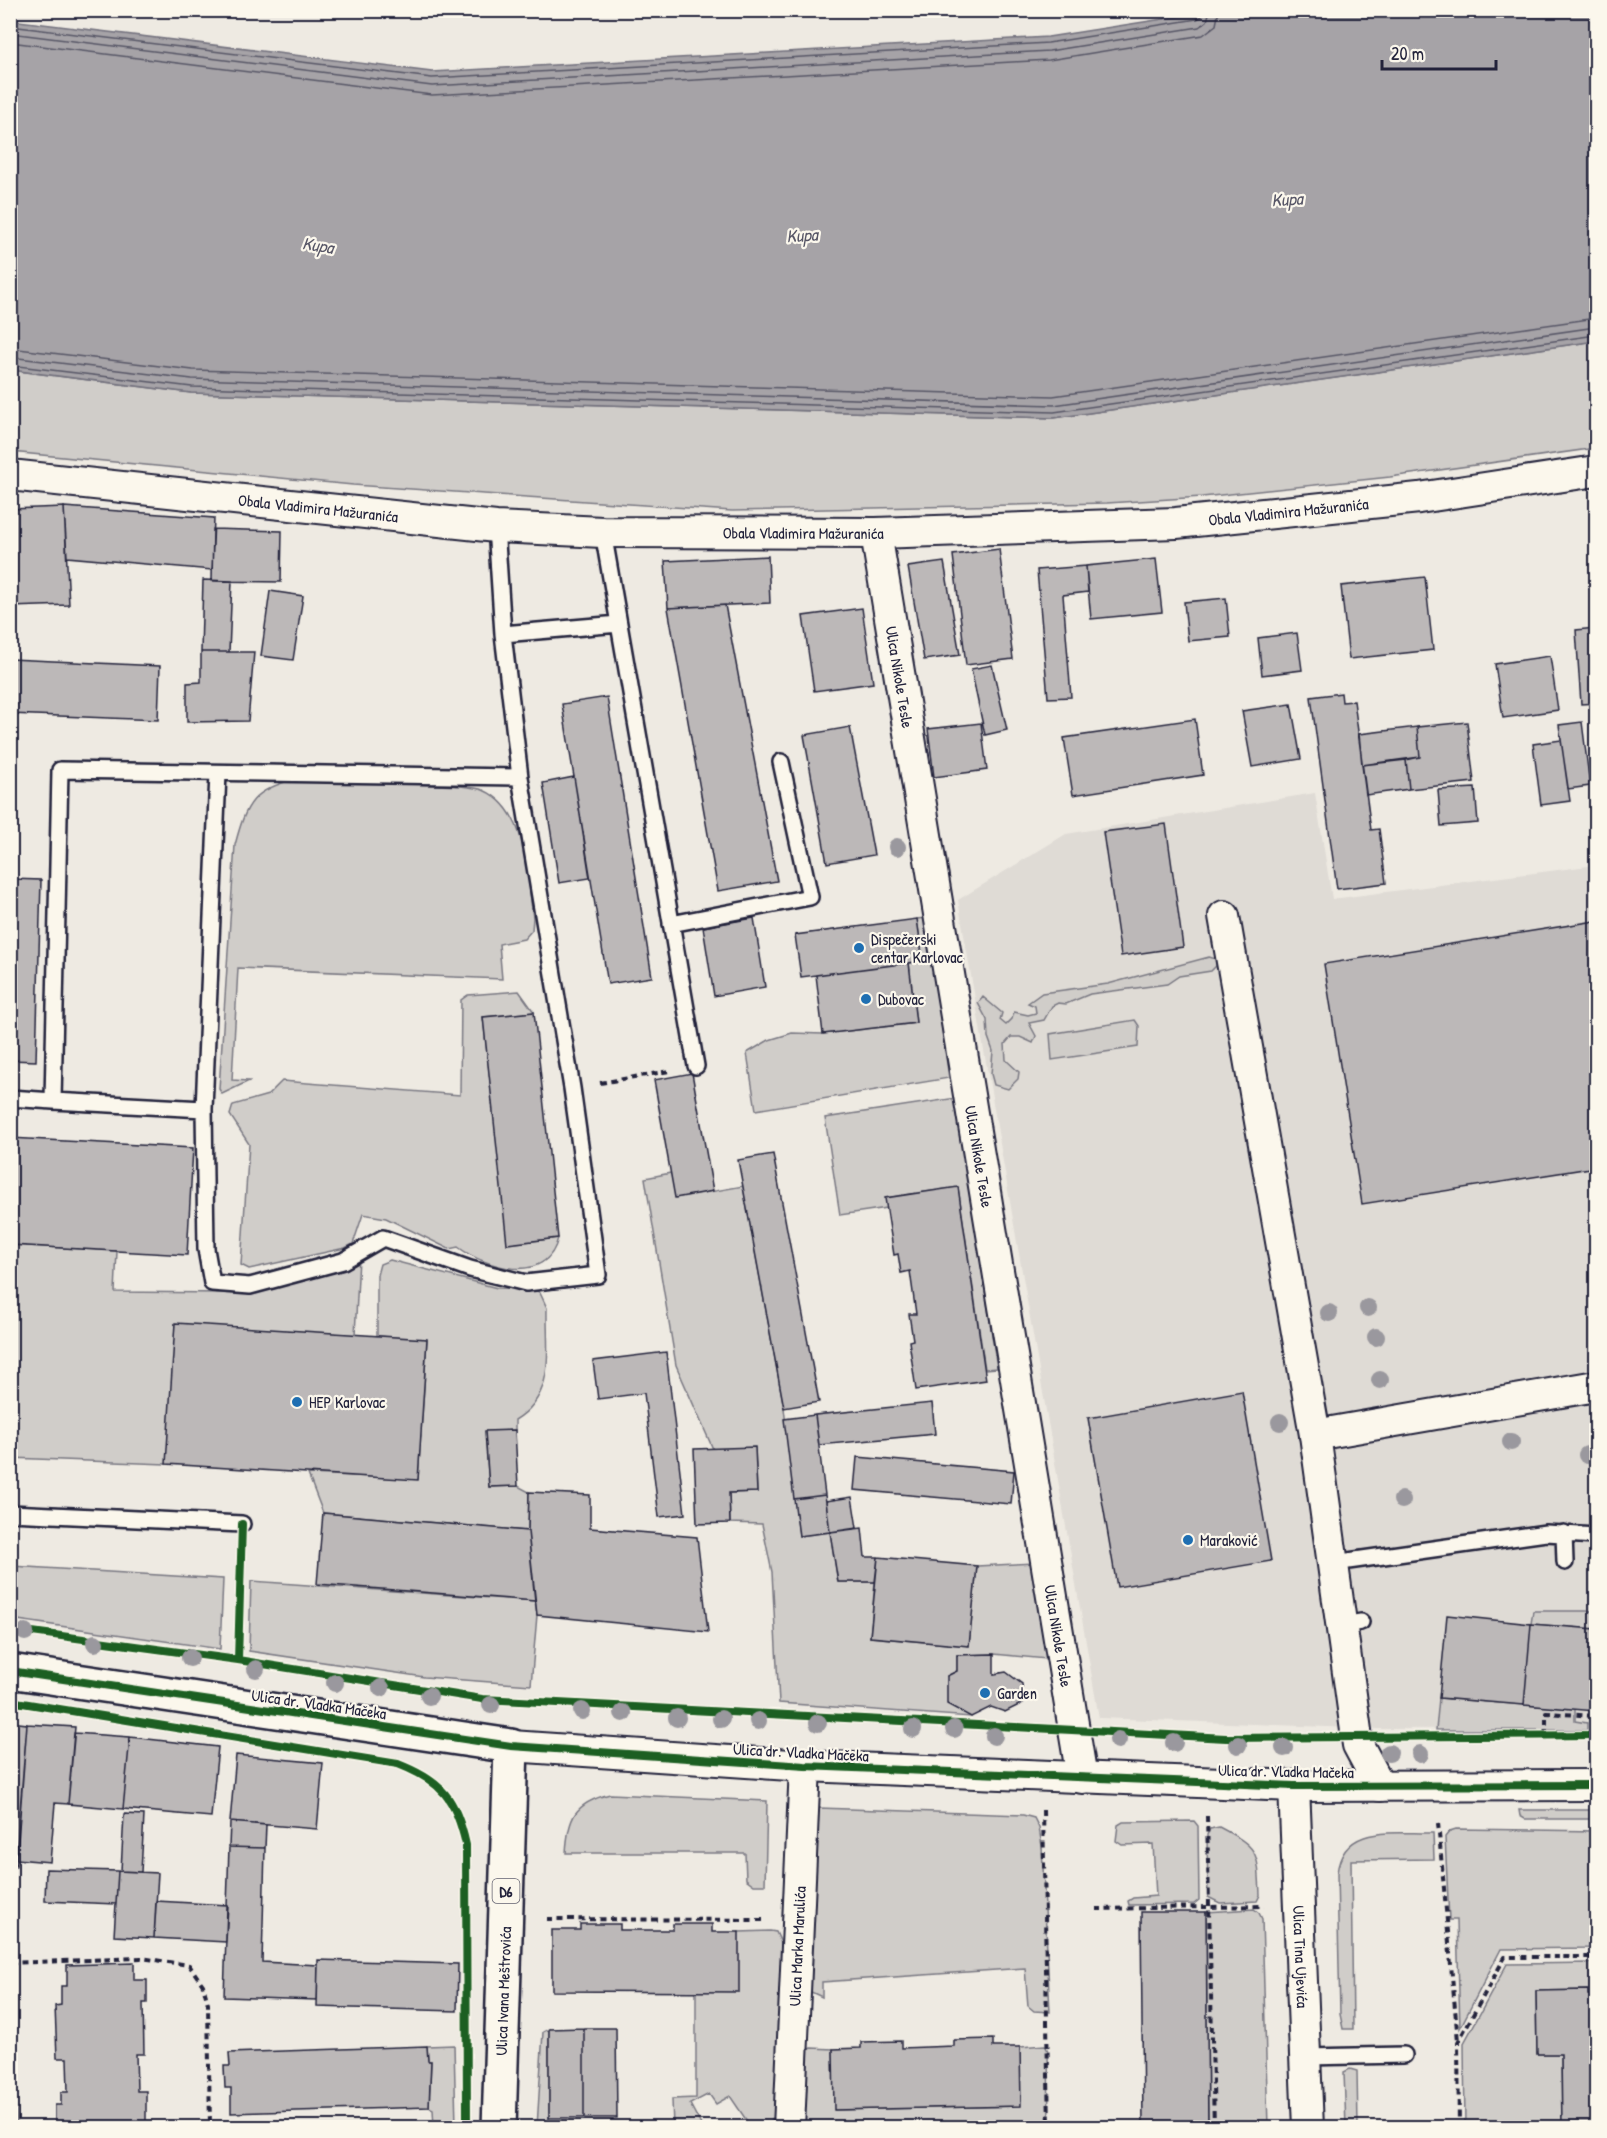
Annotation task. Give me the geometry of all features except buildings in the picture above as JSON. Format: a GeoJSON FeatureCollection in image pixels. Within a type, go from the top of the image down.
{"type":"FeatureCollection","features":[{"type":"Feature","properties":{"kind":"main road","name":"Ulica dr. Vladka Mačeka"},"geometry":{"type":"LineString","coordinates":[[10,1671],[511,1746]]}},
{"type":"Feature","properties":{"kind":"main road","name":"Ulica Ivana Meštrovića"},"geometry":{"type":"LineString","coordinates":[[499,2127],[511,1746]]}},
{"type":"Feature","properties":{"kind":"street","name":"Obala Vladimira Mažuranića"},"geometry":{"type":"LineString","coordinates":[[10,475],[496,527],[603,532],[876,533],[1176,523],[1419,498],[1596,471]]}},
{"type":"Feature","properties":{"kind":"street","name":"Ulica Nikole Tesle"},"geometry":{"type":"LineString","coordinates":[[876,533],[1082,1778]]}},
{"type":"Feature","properties":{"kind":"street"},"geometry":{"type":"LineString","coordinates":[[1224,916],[1315,1435],[1334,1563],[1352,1624],[1358,1745],[1380,1786]]}},
{"type":"Feature","properties":{"kind":"street"},"geometry":{"type":"LineString","coordinates":[[1315,1435],[1596,1386]]}},
{"type":"Feature","properties":{"kind":"street","name":"Ulica dr. Vladka Mačeka"},"geometry":{"type":"LineString","coordinates":[[511,1746],[805,1766],[1294,1786],[1596,1785]]}},
{"type":"Feature","properties":{"kind":"street","name":"Ulica Marka Marulića"},"geometry":{"type":"LineString","coordinates":[[789,2127],[805,1766]]}},
{"type":"Feature","properties":{"kind":"street","name":"Ulica Tina Ujevića"},"geometry":{"type":"LineString","coordinates":[[1294,1786],[1308,2127]]}},
{"type":"Feature","properties":{"kind":"lane"},"geometry":{"type":"LineString","coordinates":[[218,773],[204,1109],[206,1249],[212,1283],[250,1286],[343,1261],[383,1238],[470,1269],[526,1283],[598,1275],[572,1088],[520,777],[503,634],[496,527]]}},
{"type":"Feature","properties":{"kind":"lane"},"geometry":{"type":"LineString","coordinates":[[603,532],[696,1066]]}},
{"type":"Feature","properties":{"kind":"lane"},"geometry":{"type":"LineString","coordinates":[[503,634],[619,624]]}},
{"type":"Feature","properties":{"kind":"lane"},"geometry":{"type":"LineString","coordinates":[[672,924],[810,897],[781,762]]}},
{"type":"Feature","properties":{"kind":"lane"},"geometry":{"type":"LineString","coordinates":[[53,1101],[60,770],[520,777]]}},
{"type":"Feature","properties":{"kind":"lane"},"geometry":{"type":"LineString","coordinates":[[10,1098],[204,1109]]}},
{"type":"Feature","properties":{"kind":"lane"},"geometry":{"type":"LineString","coordinates":[[10,1513],[242,1524]]}},
{"type":"Feature","properties":{"kind":"lane"},"geometry":{"type":"LineString","coordinates":[[1334,1563],[1545,1533],[1596,1536]]}},
{"type":"Feature","properties":{"kind":"lane"},"geometry":{"type":"LineString","coordinates":[[1564,1533],[1565,1562]]}},
{"type":"Feature","properties":{"kind":"lane"},"geometry":{"type":"LineString","coordinates":[[1306,2057],[1404,2055]]}},
{"type":"Feature","properties":{"kind":"path"},"geometry":{"type":"LineString","coordinates":[[572,1088],[696,1066]]}},
{"type":"Feature","properties":{"kind":"path"},"geometry":{"type":"LineString","coordinates":[[1546,1735],[1547,1707]]}},
{"type":"Feature","properties":{"kind":"path"},"geometry":{"type":"LineString","coordinates":[[1546,1713],[1596,1716]]}},
{"type":"Feature","properties":{"kind":"path"},"geometry":{"type":"LineString","coordinates":[[1534,1735],[1556,1735]]}},
{"type":"Feature","properties":{"kind":"path"},"geometry":{"type":"LineString","coordinates":[[1043,1810],[1049,2127]]}},
{"type":"Feature","properties":{"kind":"path"},"geometry":{"type":"LineString","coordinates":[[1207,1812],[1214,2127]]}},
{"type":"Feature","properties":{"kind":"path"},"geometry":{"type":"LineString","coordinates":[[1438,1823],[1458,2042],[1459,2127]]}},
{"type":"Feature","properties":{"kind":"path"},"geometry":{"type":"LineString","coordinates":[[1096,1909],[1268,1906]]}},
{"type":"Feature","properties":{"kind":"path"},"geometry":{"type":"LineString","coordinates":[[547,1919],[798,1920]]}},
{"type":"Feature","properties":{"kind":"path"},"geometry":{"type":"LineString","coordinates":[[1458,2042],[1505,1957],[1596,1957]]}},
{"type":"Feature","properties":{"kind":"path"},"geometry":{"type":"LineString","coordinates":[[10,1963],[141,1958],[189,1965],[203,1984],[208,2004],[210,2127]]}},
{"type":"Feature","properties":{"kind":"shaded area"},"geometry":{"type":"Polygon","coordinates":[[[1596,341],[1596,448],[1390,477],[1202,497],[1107,503],[732,511],[353,485],[11,452],[10,370],[191,393],[1054,418],[1596,341]]]}},
{"type":"Feature","properties":{"kind":"shaded area"},"geometry":{"type":"Polygon","coordinates":[[[297,779],[460,786],[483,790],[498,800],[509,813],[517,828],[527,864],[533,918],[532,930],[524,939],[499,944],[502,979],[238,968],[232,1080],[249,1081],[222,1094],[219,1089],[235,845],[243,818],[254,800],[270,788],[297,779]]]}},
{"type":"Feature","properties":{"kind":"shaded area"},"geometry":{"type":"Polygon","coordinates":[[[1315,793],[1332,899],[1596,865],[1596,1728],[1379,1729],[1099,1718],[958,900],[1066,834],[1315,793]]]}},
{"type":"Feature","properties":{"kind":"shaded area"},"geometry":{"type":"Polygon","coordinates":[[[926,918],[949,1078],[756,1110],[747,1053],[769,1040],[792,1033],[823,1034],[916,1023],[909,963],[923,961],[917,919],[926,918]]]}},
{"type":"Feature","properties":{"kind":"shaded area"},"geometry":{"type":"Polygon","coordinates":[[[1209,957],[1216,959],[1216,966],[1211,971],[1179,976],[1167,984],[1090,994],[1066,1004],[1058,1003],[1052,1006],[1044,1020],[1029,1023],[1036,1036],[1033,1043],[1020,1037],[1011,1037],[1005,1044],[1006,1060],[1019,1072],[1018,1079],[1008,1089],[994,1085],[991,1074],[993,1051],[988,1037],[987,1020],[978,1003],[983,997],[1002,1013],[1000,1020],[1006,1025],[1012,1019],[1014,1012],[1028,1015],[1036,1013],[1035,1006],[1028,1003],[1042,993],[1108,984],[1209,957]]]}},
{"type":"Feature","properties":{"kind":"shaded area"},"geometry":{"type":"Polygon","coordinates":[[[519,991],[534,1012],[483,1017],[508,1244],[558,1238],[552,1253],[542,1263],[529,1267],[499,1266],[470,1255],[458,1247],[449,1249],[386,1218],[363,1214],[353,1244],[345,1248],[249,1269],[241,1265],[249,1144],[230,1115],[233,1105],[268,1095],[282,1081],[460,1095],[461,1000],[468,995],[519,991]]]}},
{"type":"Feature","properties":{"kind":"shaded area"},"geometry":{"type":"Polygon","coordinates":[[[1135,1020],[1139,1026],[1138,1047],[1052,1060],[1050,1034],[1135,1020]]]}},
{"type":"Feature","properties":{"kind":"shaded area"},"geometry":{"type":"Polygon","coordinates":[[[956,1098],[997,1368],[985,1369],[958,1187],[886,1198],[887,1208],[840,1215],[825,1118],[956,1098]]]}},
{"type":"Feature","properties":{"kind":"shaded area"},"geometry":{"type":"Polygon","coordinates":[[[671,1173],[676,1198],[743,1186],[784,1408],[799,1536],[830,1532],[838,1582],[875,1582],[870,1637],[969,1646],[977,1566],[1035,1563],[1047,1659],[994,1654],[957,1655],[957,1671],[947,1676],[971,1717],[779,1703],[772,1572],[762,1524],[730,1523],[729,1493],[757,1492],[755,1448],[713,1449],[676,1365],[645,1178],[671,1173]]]}},
{"type":"Feature","properties":{"kind":"shaded area"},"geometry":{"type":"Polygon","coordinates":[[[10,1245],[117,1251],[115,1292],[229,1293],[290,1281],[359,1258],[355,1335],[166,1464],[11,1458],[10,1245]]]}},
{"type":"Feature","properties":{"kind":"shaded area"},"geometry":{"type":"Polygon","coordinates":[[[390,1260],[497,1288],[534,1289],[540,1293],[547,1308],[548,1355],[543,1385],[538,1398],[515,1420],[515,1430],[485,1432],[489,1487],[518,1486],[529,1492],[528,1531],[323,1513],[308,1474],[418,1479],[427,1340],[377,1336],[377,1275],[380,1264],[390,1260]]]}},
{"type":"Feature","properties":{"kind":"shaded area"},"geometry":{"type":"Polygon","coordinates":[[[11,1566],[223,1579],[220,1649],[11,1619],[11,1566]]]}},
{"type":"Feature","properties":{"kind":"shaded area"},"geometry":{"type":"Polygon","coordinates":[[[251,1581],[535,1601],[537,1615],[531,1685],[424,1677],[249,1651],[251,1581]]]}},
{"type":"Feature","properties":{"kind":"shaded area"},"geometry":{"type":"Polygon","coordinates":[[[1533,1611],[1596,1611],[1596,1629],[1531,1624],[1533,1611]]]}},
{"type":"Feature","properties":{"kind":"shaded area"},"geometry":{"type":"Polygon","coordinates":[[[1439,1698],[1575,1709],[1575,1721],[1587,1723],[1587,1730],[1436,1730],[1439,1698]]]}},
{"type":"Feature","properties":{"kind":"shaded area"},"geometry":{"type":"Polygon","coordinates":[[[610,1794],[767,1801],[765,1885],[754,1885],[746,1879],[745,1853],[566,1853],[571,1821],[575,1814],[588,1802],[610,1794]]]}},
{"type":"Feature","properties":{"kind":"shaded area"},"geometry":{"type":"Polygon","coordinates":[[[819,1808],[1023,1815],[1034,1818],[1039,1828],[1042,1846],[1050,2012],[1034,2011],[1028,2006],[1025,1968],[822,1982],[822,1997],[811,1992],[804,1980],[812,1816],[819,1808]]]}},
{"type":"Feature","properties":{"kind":"shaded area"},"geometry":{"type":"Polygon","coordinates":[[[1519,1810],[1596,1810],[1596,1819],[1525,1819],[1520,1816],[1519,1810]]]}},
{"type":"Feature","properties":{"kind":"shaded area"},"geometry":{"type":"Polygon","coordinates":[[[1194,1821],[1198,1826],[1199,1900],[1194,1904],[1129,1905],[1128,1901],[1133,1898],[1156,1896],[1153,1844],[1122,1845],[1116,1841],[1118,1825],[1123,1822],[1194,1821]]]}},
{"type":"Feature","properties":{"kind":"shaded area"},"geometry":{"type":"Polygon","coordinates":[[[1219,1827],[1242,1840],[1254,1852],[1257,1860],[1260,1895],[1257,1901],[1220,1903],[1208,1897],[1207,1835],[1210,1829],[1219,1827]]]}},
{"type":"Feature","properties":{"kind":"shaded area"},"geometry":{"type":"Polygon","coordinates":[[[1456,1829],[1596,1831],[1596,1948],[1501,1949],[1460,2028],[1457,1920],[1449,1920],[1445,1837],[1450,1831],[1456,1829]]]}},
{"type":"Feature","properties":{"kind":"shaded area"},"geometry":{"type":"Polygon","coordinates":[[[1433,1833],[1434,1859],[1351,1860],[1353,2029],[1343,2029],[1340,2014],[1337,1873],[1341,1857],[1349,1846],[1373,1835],[1433,1833]]]}},
{"type":"Feature","properties":{"kind":"shaded area"},"geometry":{"type":"Polygon","coordinates":[[[1254,1909],[1262,1919],[1268,2127],[1208,2127],[1206,1912],[1254,1909]]]}},
{"type":"Feature","properties":{"kind":"shaded area"},"geometry":{"type":"Polygon","coordinates":[[[739,1932],[776,1932],[781,1943],[780,2086],[774,2117],[764,2126],[751,2127],[730,2096],[716,2104],[709,2094],[690,2104],[702,2127],[673,2127],[672,2099],[696,2098],[696,1991],[739,1932]]]}},
{"type":"Feature","properties":{"kind":"shaded area"},"geometry":{"type":"Polygon","coordinates":[[[1596,1963],[1596,1995],[1588,1995],[1588,1990],[1536,1991],[1537,2054],[1561,2054],[1562,2127],[1465,2127],[1464,2043],[1507,1964],[1596,1963]]]}},
{"type":"Feature","properties":{"kind":"shaded area"},"geometry":{"type":"Polygon","coordinates":[[[11,2011],[17,2127],[11,2127],[11,2011]]]}},
{"type":"Feature","properties":{"kind":"shaded area"},"geometry":{"type":"Polygon","coordinates":[[[549,2029],[549,2127],[537,2127],[543,2032],[549,2029]]]}},
{"type":"Feature","properties":{"kind":"shaded area"},"geometry":{"type":"Polygon","coordinates":[[[454,2045],[456,2127],[434,2127],[433,2109],[429,2107],[431,2061],[428,2061],[427,2046],[454,2045]]]}},
{"type":"Feature","properties":{"kind":"shaded area"},"geometry":{"type":"Polygon","coordinates":[[[1045,2045],[1048,2051],[1049,2127],[800,2127],[802,2053],[811,2048],[833,2049],[835,2110],[1020,2106],[1020,2047],[1045,2045]]]}},
{"type":"Feature","properties":{"kind":"shaded area"},"geometry":{"type":"Polygon","coordinates":[[[1350,2069],[1357,2071],[1358,2127],[1346,2127],[1344,2072],[1350,2069]]]}},
{"type":"Feature","properties":{"kind":"water","name":"Kupa"},"geometry":{"type":"Polygon","coordinates":[[[1214,11],[1596,11],[1596,341],[1054,418],[191,393],[11,370],[11,20],[432,72],[1048,37],[1214,11]]]}},
{"type":"Feature","properties":{"kind":"cycle path"},"geometry":{"type":"LineString","coordinates":[[238,1660],[242,1524]]}},
{"type":"Feature","properties":{"kind":"cycle path"},"geometry":{"type":"LineString","coordinates":[[10,1629],[238,1660],[482,1699],[1226,1738],[1596,1735]]}},
{"type":"Feature","properties":{"kind":"cycle path"},"geometry":{"type":"LineString","coordinates":[[10,1671],[511,1746],[805,1766],[1294,1786],[1596,1785]]}},
{"type":"Feature","properties":{"kind":"cycle path"},"geometry":{"type":"LineString","coordinates":[[10,1701],[398,1764],[426,1777],[436,1785],[452,1804],[466,1845],[467,2128]]}},
{"type":"Feature","properties":{"kind":"place","name":"Dispečerski centar Karlovac"},"geometry":{"type":"Point","coordinates":[859,948]}},
{"type":"Feature","properties":{"kind":"place","name":"Dubovac"},"geometry":{"type":"Point","coordinates":[866,999]}},
{"type":"Feature","properties":{"kind":"place","name":"HEP Karlovac"},"geometry":{"type":"Point","coordinates":[297,1402]}},
{"type":"Feature","properties":{"kind":"place","name":"Maraković"},"geometry":{"type":"Point","coordinates":[1188,1540]}},
{"type":"Feature","properties":{"kind":"place","name":"Garden"},"geometry":{"type":"Point","coordinates":[985,1693]}}]}
